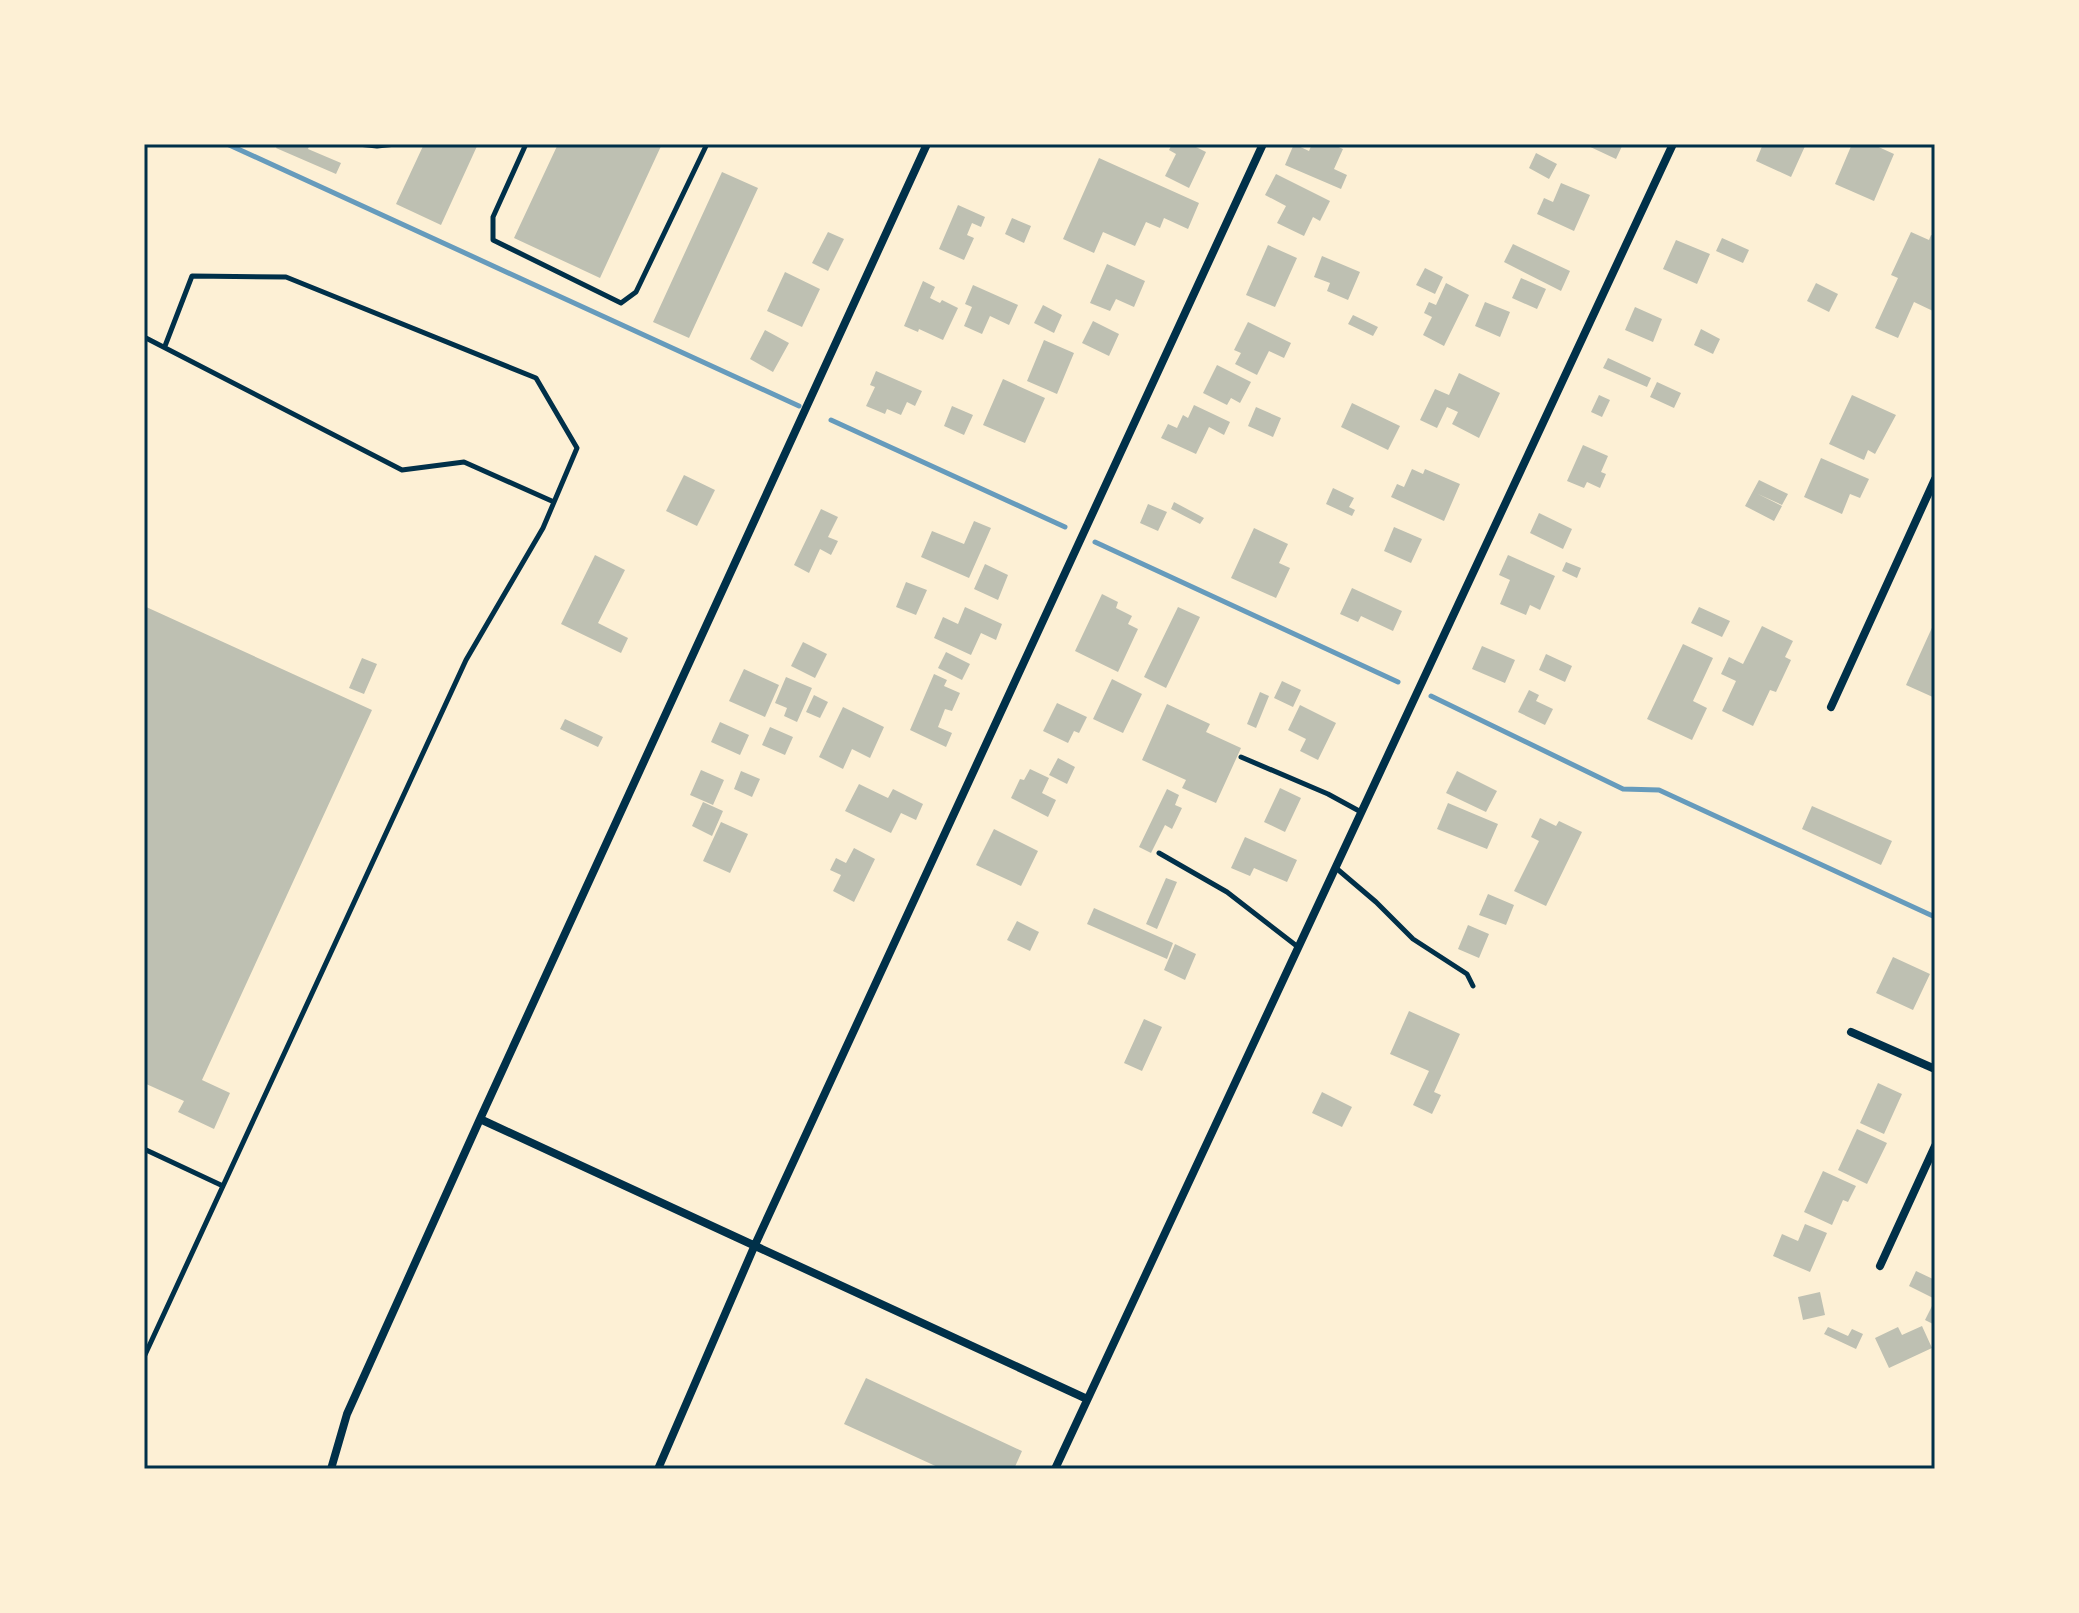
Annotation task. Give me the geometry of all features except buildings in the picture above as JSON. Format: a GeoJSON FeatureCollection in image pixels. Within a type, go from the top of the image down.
{"type":"FeatureCollection","features":[{"type":"Feature","properties":{"kind":"street"},"geometry":{"type":"LineString","coordinates":[[331,1469],[347,1414],[927,144]]}},
{"type":"Feature","properties":{"kind":"street"},"geometry":{"type":"LineString","coordinates":[[658,1469],[754,1247],[1263,144]]}},
{"type":"Feature","properties":{"kind":"street"},"geometry":{"type":"LineString","coordinates":[[1055,1469],[1673,144]]}},
{"type":"Feature","properties":{"kind":"street"},"geometry":{"type":"LineString","coordinates":[[1831,707],[1932,493],[1935,479]]}},
{"type":"Feature","properties":{"kind":"street"},"geometry":{"type":"LineString","coordinates":[[1851,1032],[1935,1069]]}},
{"type":"Feature","properties":{"kind":"street"},"geometry":{"type":"LineString","coordinates":[[480,1119],[1087,1399]]}},
{"type":"Feature","properties":{"kind":"street"},"geometry":{"type":"LineString","coordinates":[[1880,1266],[1935,1146]]}},
{"type":"Feature","properties":{"kind":"lane"},"geometry":{"type":"LineString","coordinates":[[358,144],[396,144]]}},
{"type":"Feature","properties":{"kind":"lane"},"geometry":{"type":"LineString","coordinates":[[526,144],[493,217],[493,240],[621,303],[636,292],[707,144]]}},
{"type":"Feature","properties":{"kind":"lane"},"geometry":{"type":"LineString","coordinates":[[144,1357],[466,660],[543,528],[577,448],[536,378],[286,277],[192,276],[165,346]]}},
{"type":"Feature","properties":{"kind":"lane"},"geometry":{"type":"LineString","coordinates":[[144,337],[402,470],[464,462],[554,502]]}},
{"type":"Feature","properties":{"kind":"lane"},"geometry":{"type":"LineString","coordinates":[[1241,757],[1328,794],[1361,812]]}},
{"type":"Feature","properties":{"kind":"lane"},"geometry":{"type":"LineString","coordinates":[[1159,853],[1227,892],[1298,947]]}},
{"type":"Feature","properties":{"kind":"lane"},"geometry":{"type":"LineString","coordinates":[[1335,868],[1376,902],[1413,939],[1467,974],[1473,986]]}},
{"type":"Feature","properties":{"kind":"lane"},"geometry":{"type":"LineString","coordinates":[[144,1149],[223,1186]]}},
{"type":"Feature","properties":{"kind":"waterway"},"geometry":{"type":"LineString","coordinates":[[227,144],[799,406]]}},
{"type":"Feature","properties":{"kind":"waterway"},"geometry":{"type":"LineString","coordinates":[[831,420],[1065,527]]}},
{"type":"Feature","properties":{"kind":"waterway"},"geometry":{"type":"LineString","coordinates":[[1095,542],[1398,682]]}},
{"type":"Feature","properties":{"kind":"waterway"},"geometry":{"type":"LineString","coordinates":[[1431,696],[1623,789],[1659,790],[1935,917]]}}]}
